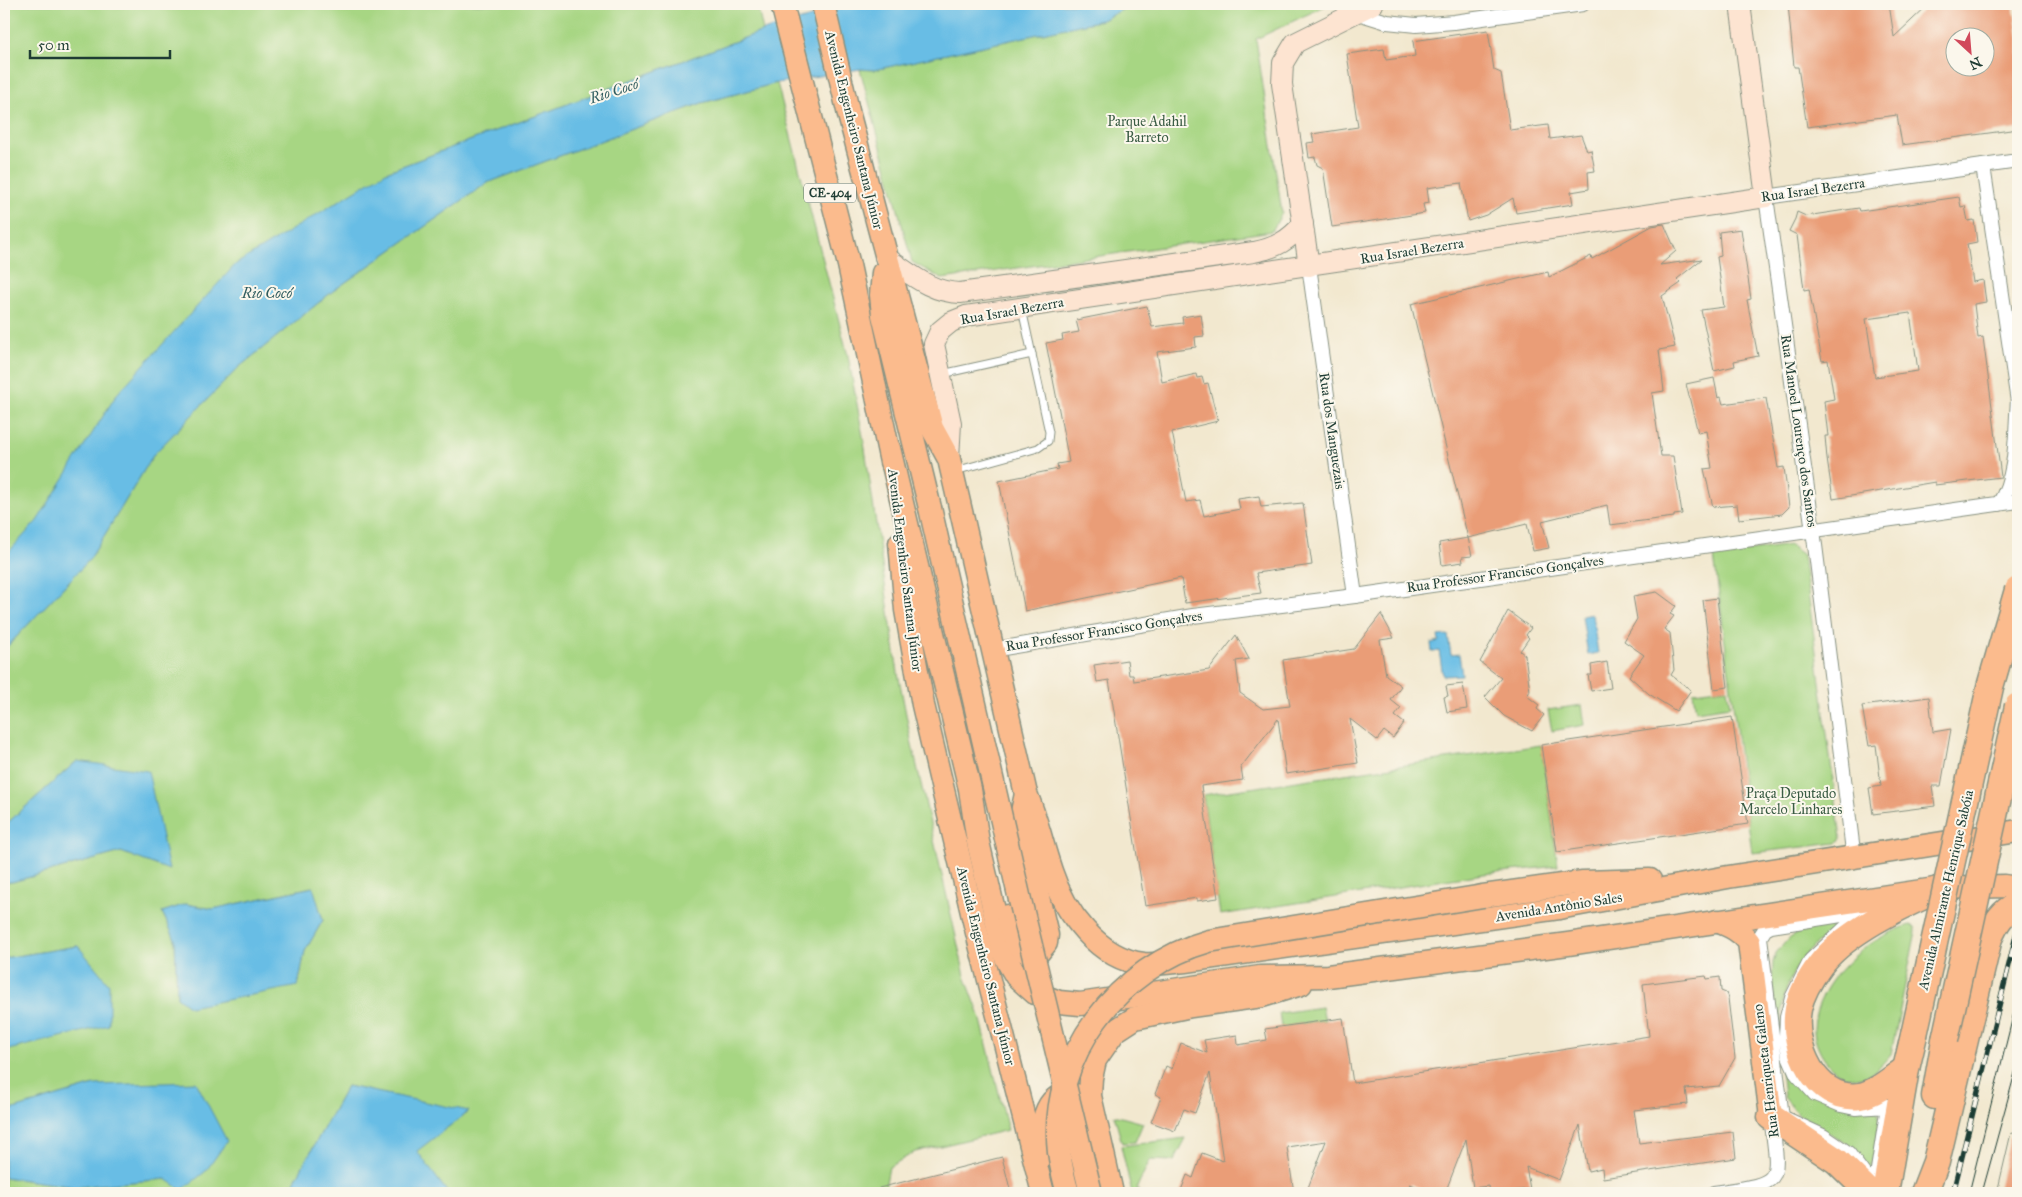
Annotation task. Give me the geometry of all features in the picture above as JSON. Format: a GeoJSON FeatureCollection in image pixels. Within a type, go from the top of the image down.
{"type":"FeatureCollection","features":[{"type":"Feature","properties":{"kind":"highway","name":"Avenida Almirante Henrique Sabóia"},"geometry":{"type":"LineString","coordinates":[[1885,1193],[1906,1069],[1990,686],[2018,590]]}},
{"type":"Feature","properties":{"kind":"highway"},"geometry":{"type":"LineString","coordinates":[[1918,1193],[1945,1040],[2018,706]]}},
{"type":"Feature","properties":{"kind":"highway"},"geometry":{"type":"LineString","coordinates":[[1906,1069],[1874,1092],[1859,1096],[1836,1092],[1810,1072],[1807,1066],[1801,1052],[1798,1032],[1798,1009],[1807,986],[1821,964],[1848,940],[1908,902],[1942,888]]}},
{"type":"Feature","properties":{"kind":"highway"},"geometry":{"type":"LineString","coordinates":[[1924,1193],[1936,1162],[1989,938],[1996,922],[2006,910],[2018,905]]}},
{"type":"Feature","properties":{"kind":"highway"},"geometry":{"type":"LineString","coordinates":[[1771,1117],[1837,1161],[1870,1193]]}},
{"type":"Feature","properties":{"kind":"main road","name":"Avenida Engenheiro Santana Júnior"},"geometry":{"type":"LineString","coordinates":[[782,4],[849,265],[890,448],[906,610],[923,704],[973,917],[1043,1192]]}},
{"type":"Feature","properties":{"kind":"main road","name":"Avenida Engenheiro Santana Júnior"},"geometry":{"type":"LineString","coordinates":[[823,4],[885,256],[928,374],[932,428],[950,466],[1026,794],[1036,817],[1051,871],[1064,900],[1089,935],[1102,946]]}},
{"type":"Feature","properties":{"kind":"main road","name":"Avenida Engenheiro Santana Júnior"},"geometry":{"type":"LineString","coordinates":[[885,256],[881,295],[883,314],[930,508],[1020,900],[1091,1193]]}},
{"type":"Feature","properties":{"kind":"main road"},"geometry":{"type":"LineString","coordinates":[[890,448],[970,789],[978,842],[1004,953],[1016,976],[1035,993],[1058,1002],[1080,1004],[1260,977],[1328,976],[1568,944],[1942,888],[2004,886],[2018,888]]}},
{"type":"Feature","properties":{"kind":"main road"},"geometry":{"type":"LineString","coordinates":[[970,789],[991,837],[1010,925],[1016,943],[1028,954],[1037,954],[1046,944],[1047,935],[1020,821],[1026,794]]}},
{"type":"Feature","properties":{"kind":"main road","name":"Avenida Antônio Sales"},"geometry":{"type":"LineString","coordinates":[[1102,946],[1127,959],[1154,965],[1559,908],[1728,877],[1854,859],[2018,831]]}},
{"type":"Feature","properties":{"kind":"main road"},"geometry":{"type":"LineString","coordinates":[[1068,1193],[1059,1152],[1061,1104],[1067,1077],[1087,1033],[1105,1008],[1128,984],[1144,971],[1187,947],[1209,941],[1483,896],[1583,882],[1728,877]]}},
{"type":"Feature","properties":{"kind":"main road","name":"Rua Henriqueta Galeno"},"geometry":{"type":"LineString","coordinates":[[1717,921],[1738,931],[1750,942],[1771,1117]]}},
{"type":"Feature","properties":{"kind":"main road"},"geometry":{"type":"LineString","coordinates":[[1112,1193],[1090,1096],[1091,1078],[1095,1060],[1101,1048],[1124,1024],[1135,1018],[1165,1011],[1262,996],[1328,976]]}},
{"type":"Feature","properties":{"kind":"main road"},"geometry":{"type":"LineString","coordinates":[[1043,1192],[1041,1130],[1049,1106],[1057,1098],[1075,1094],[1086,1102],[1095,1116]]}},
{"type":"Feature","properties":{"kind":"street"},"geometry":{"type":"LineString","coordinates":[[1309,266],[1282,84],[1283,63],[1295,43],[1364,8],[1387,22],[1416,25],[1454,22],[1583,4]]}},
{"type":"Feature","properties":{"kind":"street","name":"Rua Manoel Lourenço dos Santos"},"geometry":{"type":"LineString","coordinates":[[1740,4],[1813,530],[1854,859]]}},
{"type":"Feature","properties":{"kind":"street","name":"Rua Israel Bezerra"},"geometry":{"type":"LineString","coordinates":[[928,374],[934,344],[940,331],[951,322],[966,316],[2018,161]]}},
{"type":"Feature","properties":{"kind":"street"},"geometry":{"type":"LineString","coordinates":[[1983,166],[2018,401],[2010,480],[1999,504]]}},
{"type":"Feature","properties":{"kind":"street","name":"Rua Israel Bezerra"},"geometry":{"type":"LineString","coordinates":[[885,256],[926,284],[944,292],[960,293],[1260,251],[1279,246],[1292,237],[1303,224]]}},
{"type":"Feature","properties":{"kind":"street","name":"Rua dos Manguezais"},"geometry":{"type":"LineString","coordinates":[[1309,266],[1355,596]]}},
{"type":"Feature","properties":{"kind":"street","name":"Rua Professor Francisco Gonçalves"},"geometry":{"type":"LineString","coordinates":[[992,650],[1193,616],[1355,596],[2018,501]]}},
{"type":"Feature","properties":{"kind":"street"},"geometry":{"type":"LineString","coordinates":[[1867,911],[1861,917],[1843,930],[1811,960],[1792,998],[1787,1017],[1786,1036],[1789,1056],[1797,1074],[1815,1094],[1841,1105],[1855,1108],[1888,1106],[1877,1176],[1873,1178],[1865,1176],[1848,1153],[1823,1136],[1782,1117],[1760,937],[1765,929],[1771,926],[1867,911]]}},
{"type":"Feature","properties":{"kind":"street","name":"Rua Henriqueta Galeno"},"geometry":{"type":"LineString","coordinates":[[1714,1193],[1760,1186],[1772,1179],[1777,1166],[1771,1117]]}},
{"type":"Feature","properties":{"kind":"lane"},"geometry":{"type":"LineString","coordinates":[[950,466],[1038,448],[1048,441],[1049,432],[1021,308]]}},
{"type":"Feature","properties":{"kind":"lane"},"geometry":{"type":"LineString","coordinates":[[928,374],[1032,354]]}},
{"type":"Feature","properties":{"kind":"green space"},"geometry":{"type":"Polygon","coordinates":[[[4,4],[757,4],[763,31],[386,172],[4,557],[4,4]]]}},
{"type":"Feature","properties":{"kind":"green space","name":"Parque Adahil Barreto"},"geometry":{"type":"Polygon","coordinates":[[[1133,4],[1329,4],[1256,39],[1282,213],[1272,231],[942,279],[912,262],[860,69],[874,70],[1102,20],[1133,4]]]}},
{"type":"Feature","properties":{"kind":"green space"},"geometry":{"type":"Polygon","coordinates":[[[777,83],[848,356],[864,442],[898,673],[911,740],[965,976],[980,1016],[1008,1130],[915,1152],[889,1167],[884,1193],[448,1193],[416,1151],[468,1112],[347,1086],[288,1193],[4,1193],[4,1177],[75,1187],[166,1179],[94,1085],[4,1112],[4,1051],[9,1051],[78,946],[4,958],[4,882],[12,882],[121,852],[169,869],[77,761],[4,826],[4,650],[90,559],[154,454],[238,368],[333,291],[487,183],[702,103],[777,83]],[[312,887],[213,909],[186,904],[162,912],[175,939],[177,997],[298,986],[305,951],[323,920],[312,887]]]}},
{"type":"Feature","properties":{"kind":"green space","name":"Praça Deputado Marcelo Linhares"},"geometry":{"type":"Polygon","coordinates":[[[1790,545],[1803,555],[1841,839],[1837,843],[1752,853],[1714,556],[1790,545]]]}},
{"type":"Feature","properties":{"kind":"green space"},"geometry":{"type":"Polygon","coordinates":[[[1727,688],[1730,706],[1696,711],[1693,692],[1727,688]]]}},
{"type":"Feature","properties":{"kind":"green space"},"geometry":{"type":"Polygon","coordinates":[[[1582,705],[1585,725],[1552,731],[1548,710],[1582,705]]]}},
{"type":"Feature","properties":{"kind":"green space"},"geometry":{"type":"Polygon","coordinates":[[[1541,745],[1558,866],[1483,874],[1220,915],[1203,795],[1541,745]]]}},
{"type":"Feature","properties":{"kind":"green space"},"geometry":{"type":"Polygon","coordinates":[[[1831,922],[1835,929],[1808,953],[1790,979],[1782,1009],[1781,1045],[1878,1112],[1880,1120],[1871,1171],[1859,1159],[1854,1148],[1800,1117],[1784,1097],[1772,982],[1773,962],[1776,953],[1789,938],[1808,927],[1831,922]]]}},
{"type":"Feature","properties":{"kind":"green space"},"geometry":{"type":"Polygon","coordinates":[[[1910,925],[1915,927],[1916,931],[1891,1054],[1873,1072],[1855,1078],[1846,1077],[1829,1066],[1818,1048],[1815,1038],[1814,1029],[1817,1011],[1824,994],[1834,978],[1861,951],[1877,940],[1910,925]]]}},
{"type":"Feature","properties":{"kind":"green space"},"geometry":{"type":"Polygon","coordinates":[[[1322,1007],[1325,1020],[1281,1027],[1279,1013],[1322,1007]]]}},
{"type":"Feature","properties":{"kind":"green space"},"geometry":{"type":"Polygon","coordinates":[[[1114,1115],[1143,1123],[1135,1142],[1122,1143],[1114,1115]]]}},
{"type":"Feature","properties":{"kind":"green space"},"geometry":{"type":"Polygon","coordinates":[[[1186,1138],[1174,1161],[1150,1160],[1137,1187],[1139,1193],[1132,1193],[1121,1146],[1186,1138]]]}},
{"type":"Feature","properties":{"kind":"water","name":"Rio Cocó"},"geometry":{"type":"Polygon","coordinates":[[[856,4],[1133,4],[1102,20],[874,70],[860,69],[777,83],[702,103],[487,183],[333,291],[238,368],[154,454],[90,559],[4,650],[4,557],[37,521],[117,394],[236,264],[386,172],[763,31],[856,4]]]}},
{"type":"Feature","properties":{"kind":"water"},"geometry":{"type":"Polygon","coordinates":[[[1592,614],[1598,653],[1588,655],[1582,616],[1592,614]]]}},
{"type":"Feature","properties":{"kind":"water"},"geometry":{"type":"Polygon","coordinates":[[[1448,635],[1451,655],[1459,654],[1462,675],[1443,676],[1439,651],[1432,652],[1431,643],[1439,641],[1438,636],[1448,635]]]}},
{"type":"Feature","properties":{"kind":"water"},"geometry":{"type":"Polygon","coordinates":[[[77,761],[148,771],[169,870],[121,852],[12,882],[4,882],[4,826],[77,761]]]}},
{"type":"Feature","properties":{"kind":"water"},"geometry":{"type":"Polygon","coordinates":[[[313,887],[323,920],[305,951],[298,986],[190,1007],[177,997],[175,939],[162,912],[186,904],[213,909],[313,887]]]}},
{"type":"Feature","properties":{"kind":"water"},"geometry":{"type":"Polygon","coordinates":[[[78,946],[109,984],[109,1025],[4,1051],[4,958],[78,946]]]}},
{"type":"Feature","properties":{"kind":"water"},"geometry":{"type":"Polygon","coordinates":[[[196,1082],[227,1141],[206,1171],[182,1190],[166,1179],[75,1187],[4,1177],[4,1112],[94,1085],[196,1082]]]}},
{"type":"Feature","properties":{"kind":"water"},"geometry":{"type":"Polygon","coordinates":[[[347,1086],[469,1111],[417,1151],[448,1193],[288,1193],[347,1086]]]}},
{"type":"Feature","properties":{"kind":"building"},"geometry":{"type":"Polygon","coordinates":[[[1788,4],[1889,4],[1894,37],[1929,4],[2013,4],[2018,38],[2018,129],[1902,145],[1897,115],[1807,127],[1798,67],[1794,67],[1788,4]]]}},
{"type":"Feature","properties":{"kind":"building"},"geometry":{"type":"Polygon","coordinates":[[[1488,30],[1494,70],[1501,73],[1510,130],[1548,125],[1550,139],[1581,135],[1587,151],[1591,150],[1595,171],[1588,172],[1589,189],[1571,192],[1573,204],[1516,213],[1513,198],[1486,215],[1468,221],[1461,183],[1427,188],[1429,203],[1423,204],[1425,213],[1332,227],[1323,168],[1317,165],[1315,157],[1309,158],[1307,143],[1314,142],[1312,134],[1358,127],[1347,54],[1384,49],[1386,60],[1415,56],[1413,41],[1488,30]]]}},
{"type":"Feature","properties":{"kind":"building"},"geometry":{"type":"Polygon","coordinates":[[[1959,197],[1961,207],[1965,206],[1968,221],[1974,220],[1977,242],[1967,244],[1973,282],[1983,280],[1986,302],[1974,304],[1978,338],[1983,337],[2001,477],[1935,485],[1935,482],[1833,499],[1825,436],[1828,436],[1824,401],[1834,399],[1828,360],[1822,361],[1809,289],[1804,290],[1797,235],[1789,231],[1797,212],[1806,216],[1859,208],[1860,211],[1959,197]],[[1910,313],[1866,319],[1875,377],[1918,371],[1910,313]]]}},
{"type":"Feature","properties":{"kind":"building"},"geometry":{"type":"Polygon","coordinates":[[[1664,224],[1676,251],[1660,265],[1702,259],[1677,279],[1681,283],[1662,296],[1675,347],[1659,350],[1664,391],[1652,393],[1661,456],[1673,456],[1682,514],[1674,515],[1674,517],[1610,525],[1607,505],[1542,521],[1549,548],[1533,551],[1527,524],[1468,538],[1411,304],[1548,272],[1549,277],[1591,256],[1592,259],[1652,226],[1664,224]]]}},
{"type":"Feature","properties":{"kind":"building"},"geometry":{"type":"Polygon","coordinates":[[[1741,229],[1751,299],[1747,300],[1758,356],[1734,361],[1735,366],[1714,371],[1701,310],[1724,307],[1717,257],[1721,256],[1719,232],[1741,229]]]}},
{"type":"Feature","properties":{"kind":"building"},"geometry":{"type":"Polygon","coordinates":[[[1147,306],[1152,327],[1183,323],[1182,317],[1201,314],[1204,336],[1195,337],[1196,347],[1157,352],[1162,382],[1196,374],[1197,378],[1202,377],[1204,384],[1208,383],[1218,421],[1172,432],[1186,502],[1200,500],[1204,516],[1240,509],[1238,499],[1259,496],[1261,507],[1303,503],[1312,565],[1256,573],[1261,593],[1185,603],[1181,578],[1025,611],[999,481],[1058,469],[1057,464],[1069,462],[1046,343],[1063,340],[1062,335],[1079,332],[1076,320],[1147,306]]]}},
{"type":"Feature","properties":{"kind":"building"},"geometry":{"type":"Polygon","coordinates":[[[1714,378],[1718,398],[1721,397],[1723,404],[1766,398],[1778,468],[1784,467],[1789,507],[1782,514],[1739,519],[1737,505],[1713,507],[1704,469],[1712,468],[1706,431],[1698,433],[1686,384],[1714,378]]]}},
{"type":"Feature","properties":{"kind":"building"},"geometry":{"type":"Polygon","coordinates":[[[1468,538],[1472,556],[1462,557],[1463,562],[1442,565],[1439,543],[1468,538]]]}},
{"type":"Feature","properties":{"kind":"building"},"geometry":{"type":"Polygon","coordinates":[[[1657,592],[1676,606],[1670,614],[1674,616],[1664,629],[1670,633],[1674,670],[1671,675],[1691,690],[1676,711],[1649,694],[1629,676],[1644,655],[1624,641],[1637,619],[1633,596],[1657,592]]]}},
{"type":"Feature","properties":{"kind":"building"},"geometry":{"type":"Polygon","coordinates":[[[1717,598],[1728,687],[1714,689],[1703,600],[1717,598]]]}},
{"type":"Feature","properties":{"kind":"building"},"geometry":{"type":"Polygon","coordinates":[[[1508,611],[1531,628],[1526,635],[1529,638],[1520,651],[1525,655],[1530,691],[1527,696],[1539,705],[1537,709],[1544,715],[1532,731],[1504,716],[1485,697],[1501,678],[1480,662],[1508,611]]]}},
{"type":"Feature","properties":{"kind":"building"},"geometry":{"type":"Polygon","coordinates":[[[1381,614],[1394,638],[1380,640],[1386,675],[1401,686],[1391,700],[1401,708],[1395,716],[1404,723],[1393,738],[1384,731],[1377,740],[1350,719],[1358,763],[1286,774],[1278,719],[1241,767],[1243,780],[1201,786],[1218,898],[1197,901],[1197,898],[1145,906],[1109,680],[1097,682],[1094,665],[1127,660],[1129,675],[1133,675],[1134,681],[1209,670],[1236,635],[1249,659],[1236,661],[1240,693],[1263,709],[1290,706],[1283,660],[1354,649],[1381,614]]]}},
{"type":"Feature","properties":{"kind":"building"},"geometry":{"type":"Polygon","coordinates":[[[1607,662],[1611,688],[1591,691],[1588,675],[1592,675],[1591,665],[1607,662]]]}},
{"type":"Feature","properties":{"kind":"building"},"geometry":{"type":"Polygon","coordinates":[[[1463,684],[1467,709],[1447,712],[1444,697],[1448,696],[1446,686],[1463,684]]]}},
{"type":"Feature","properties":{"kind":"building"},"geometry":{"type":"Polygon","coordinates":[[[1929,697],[1933,732],[1951,729],[1941,786],[1932,786],[1935,806],[1873,814],[1869,788],[1881,786],[1876,745],[1869,746],[1862,706],[1929,697]]]}},
{"type":"Feature","properties":{"kind":"building"},"geometry":{"type":"Polygon","coordinates":[[[1732,717],[1748,824],[1557,852],[1541,745],[1732,717]]]}},
{"type":"Feature","properties":{"kind":"building"},"geometry":{"type":"Polygon","coordinates":[[[1706,976],[1707,979],[1720,977],[1721,991],[1726,993],[1728,998],[1735,1058],[1719,1086],[1686,1089],[1688,1104],[1634,1110],[1639,1143],[1733,1132],[1736,1158],[1603,1178],[1602,1168],[1588,1171],[1580,1125],[1559,1180],[1526,1167],[1530,1189],[1489,1193],[1488,1186],[1473,1188],[1466,1139],[1445,1193],[1434,1193],[1410,1184],[1411,1193],[1306,1193],[1326,1141],[1287,1147],[1294,1193],[1180,1193],[1187,1175],[1193,1178],[1202,1153],[1223,1161],[1210,1073],[1195,1113],[1184,1109],[1175,1131],[1151,1122],[1161,1097],[1155,1094],[1166,1066],[1172,1069],[1181,1043],[1207,1053],[1204,1040],[1237,1035],[1238,1045],[1267,1040],[1265,1029],[1343,1018],[1353,1083],[1649,1036],[1643,984],[1706,976]]]}},
{"type":"Feature","properties":{"kind":"building"},"geometry":{"type":"Polygon","coordinates":[[[2011,1133],[2018,1134],[2018,1193],[1997,1193],[2011,1133]]]}},
{"type":"Feature","properties":{"kind":"building"},"geometry":{"type":"Polygon","coordinates":[[[1002,1157],[1011,1193],[880,1193],[879,1188],[1002,1157]]]}},
{"type":"Feature","properties":{"kind":"tram line"},"geometry":{"type":"LineString","coordinates":[[1969,1193],[2018,996]]}},
{"type":"Feature","properties":{"kind":"tram line"},"geometry":{"type":"LineString","coordinates":[[1982,1193],[2018,1062]]}},
{"type":"Feature","properties":{"kind":"railway"},"geometry":{"type":"LineString","coordinates":[[1953,1193],[2018,928]]}}]}
